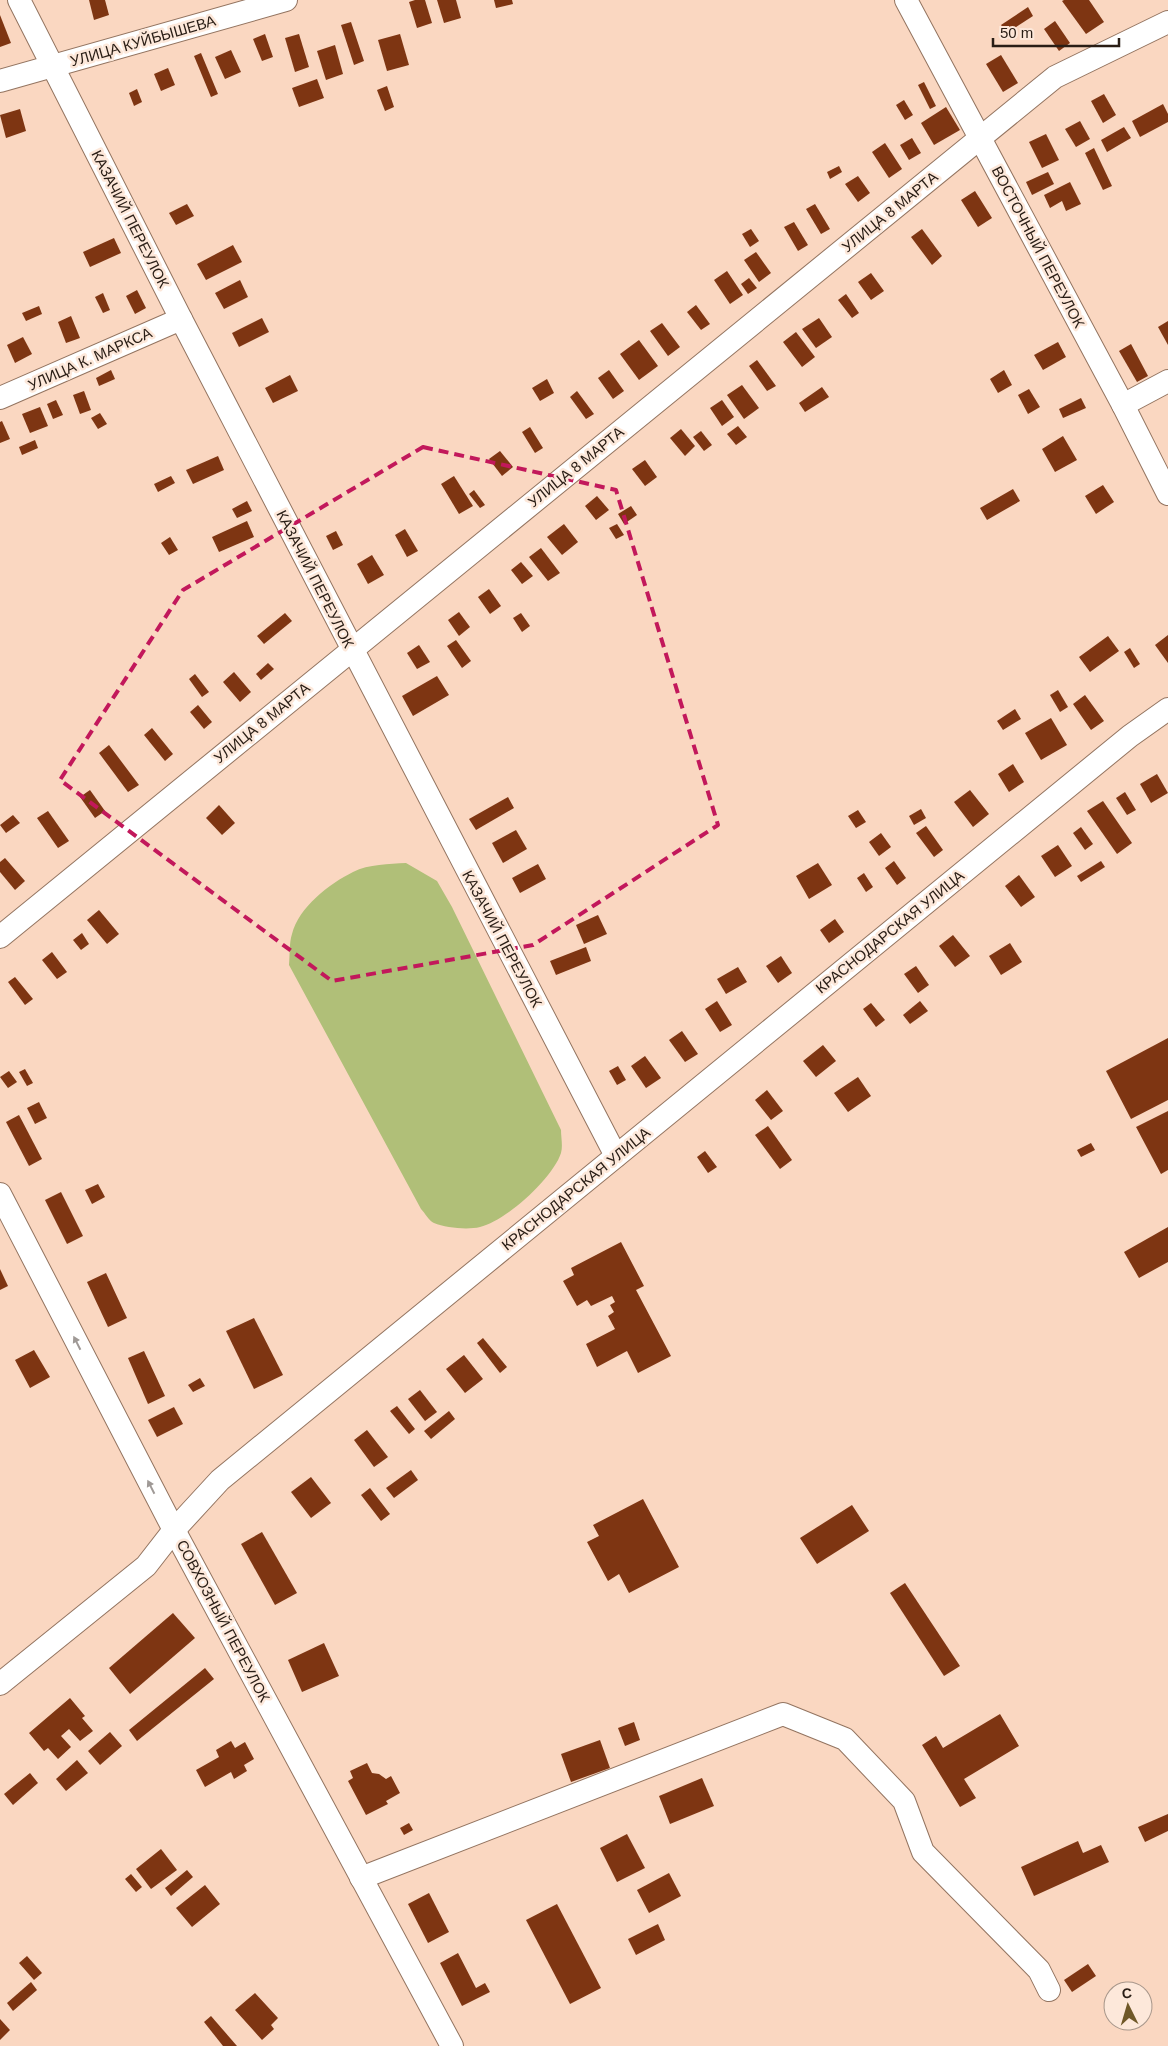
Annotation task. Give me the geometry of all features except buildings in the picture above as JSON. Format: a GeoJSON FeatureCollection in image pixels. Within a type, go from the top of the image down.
{"type":"FeatureCollection","features":[{"type":"Feature","properties":{"kind":"street","name":"КАЗАЧИЙ ПЕРЕУЛОК"},"geometry":{"type":"LineString","coordinates":[[19,0],[181,319],[616,1156]]}},
{"type":"Feature","properties":{"kind":"street","name":"УЛИЦА КУЙБЫШЕВА"},"geometry":{"type":"LineString","coordinates":[[0,81],[286,0]]}},
{"type":"Feature","properties":{"kind":"street","name":"ВОСТОЧНЫЙ ПЕРЕУЛОК"},"geometry":{"type":"LineString","coordinates":[[906,0],[1168,494]]}},
{"type":"Feature","properties":{"kind":"street","name":"УЛИЦА 8 МАРТА"},"geometry":{"type":"LineString","coordinates":[[0,937],[1055,77],[1168,22]]}},
{"type":"Feature","properties":{"kind":"street","name":"УЛИЦА К. МАРКСА"},"geometry":{"type":"LineString","coordinates":[[0,398],[181,319]]}},
{"type":"Feature","properties":{"kind":"street"},"geometry":{"type":"LineString","coordinates":[[1122,405],[1168,381]]}},
{"type":"Feature","properties":{"kind":"street","name":"КРАСНОДАРСКАЯ УЛИЦА"},"geometry":{"type":"LineString","coordinates":[[0,1684],[146,1566],[174,1530],[220,1480],[1130,736],[1168,709]]}},
{"type":"Feature","properties":{"kind":"street","name":"СОВХОЗНЫЙ ПЕРЕУЛОК"},"geometry":{"type":"LineString","coordinates":[[0,1194],[174,1530],[362,1878],[444,2042]]}},
{"type":"Feature","properties":{"kind":"street"},"geometry":{"type":"LineString","coordinates":[[362,1878],[783,1714],[845,1739],[904,1801],[923,1852],[1039,1970],[1049,1990]]}},
{"type":"Feature","properties":{"kind":"highlighted area"},"geometry":{"type":"Polygon","coordinates":[[[423,447],[616,490],[718,825],[533,945],[332,981],[60,780],[183,590],[423,447]]]}},
{"type":"Feature","properties":{"kind":"green space"},"geometry":{"type":"Polygon","coordinates":[[[406,863],[437,881],[452,907],[561,1130],[561,1153],[549,1174],[539,1186],[515,1208],[491,1223],[475,1228],[439,1225],[430,1221],[421,1209],[289,965],[292,934],[301,915],[316,897],[334,883],[359,869],[406,863]]]}}]}
